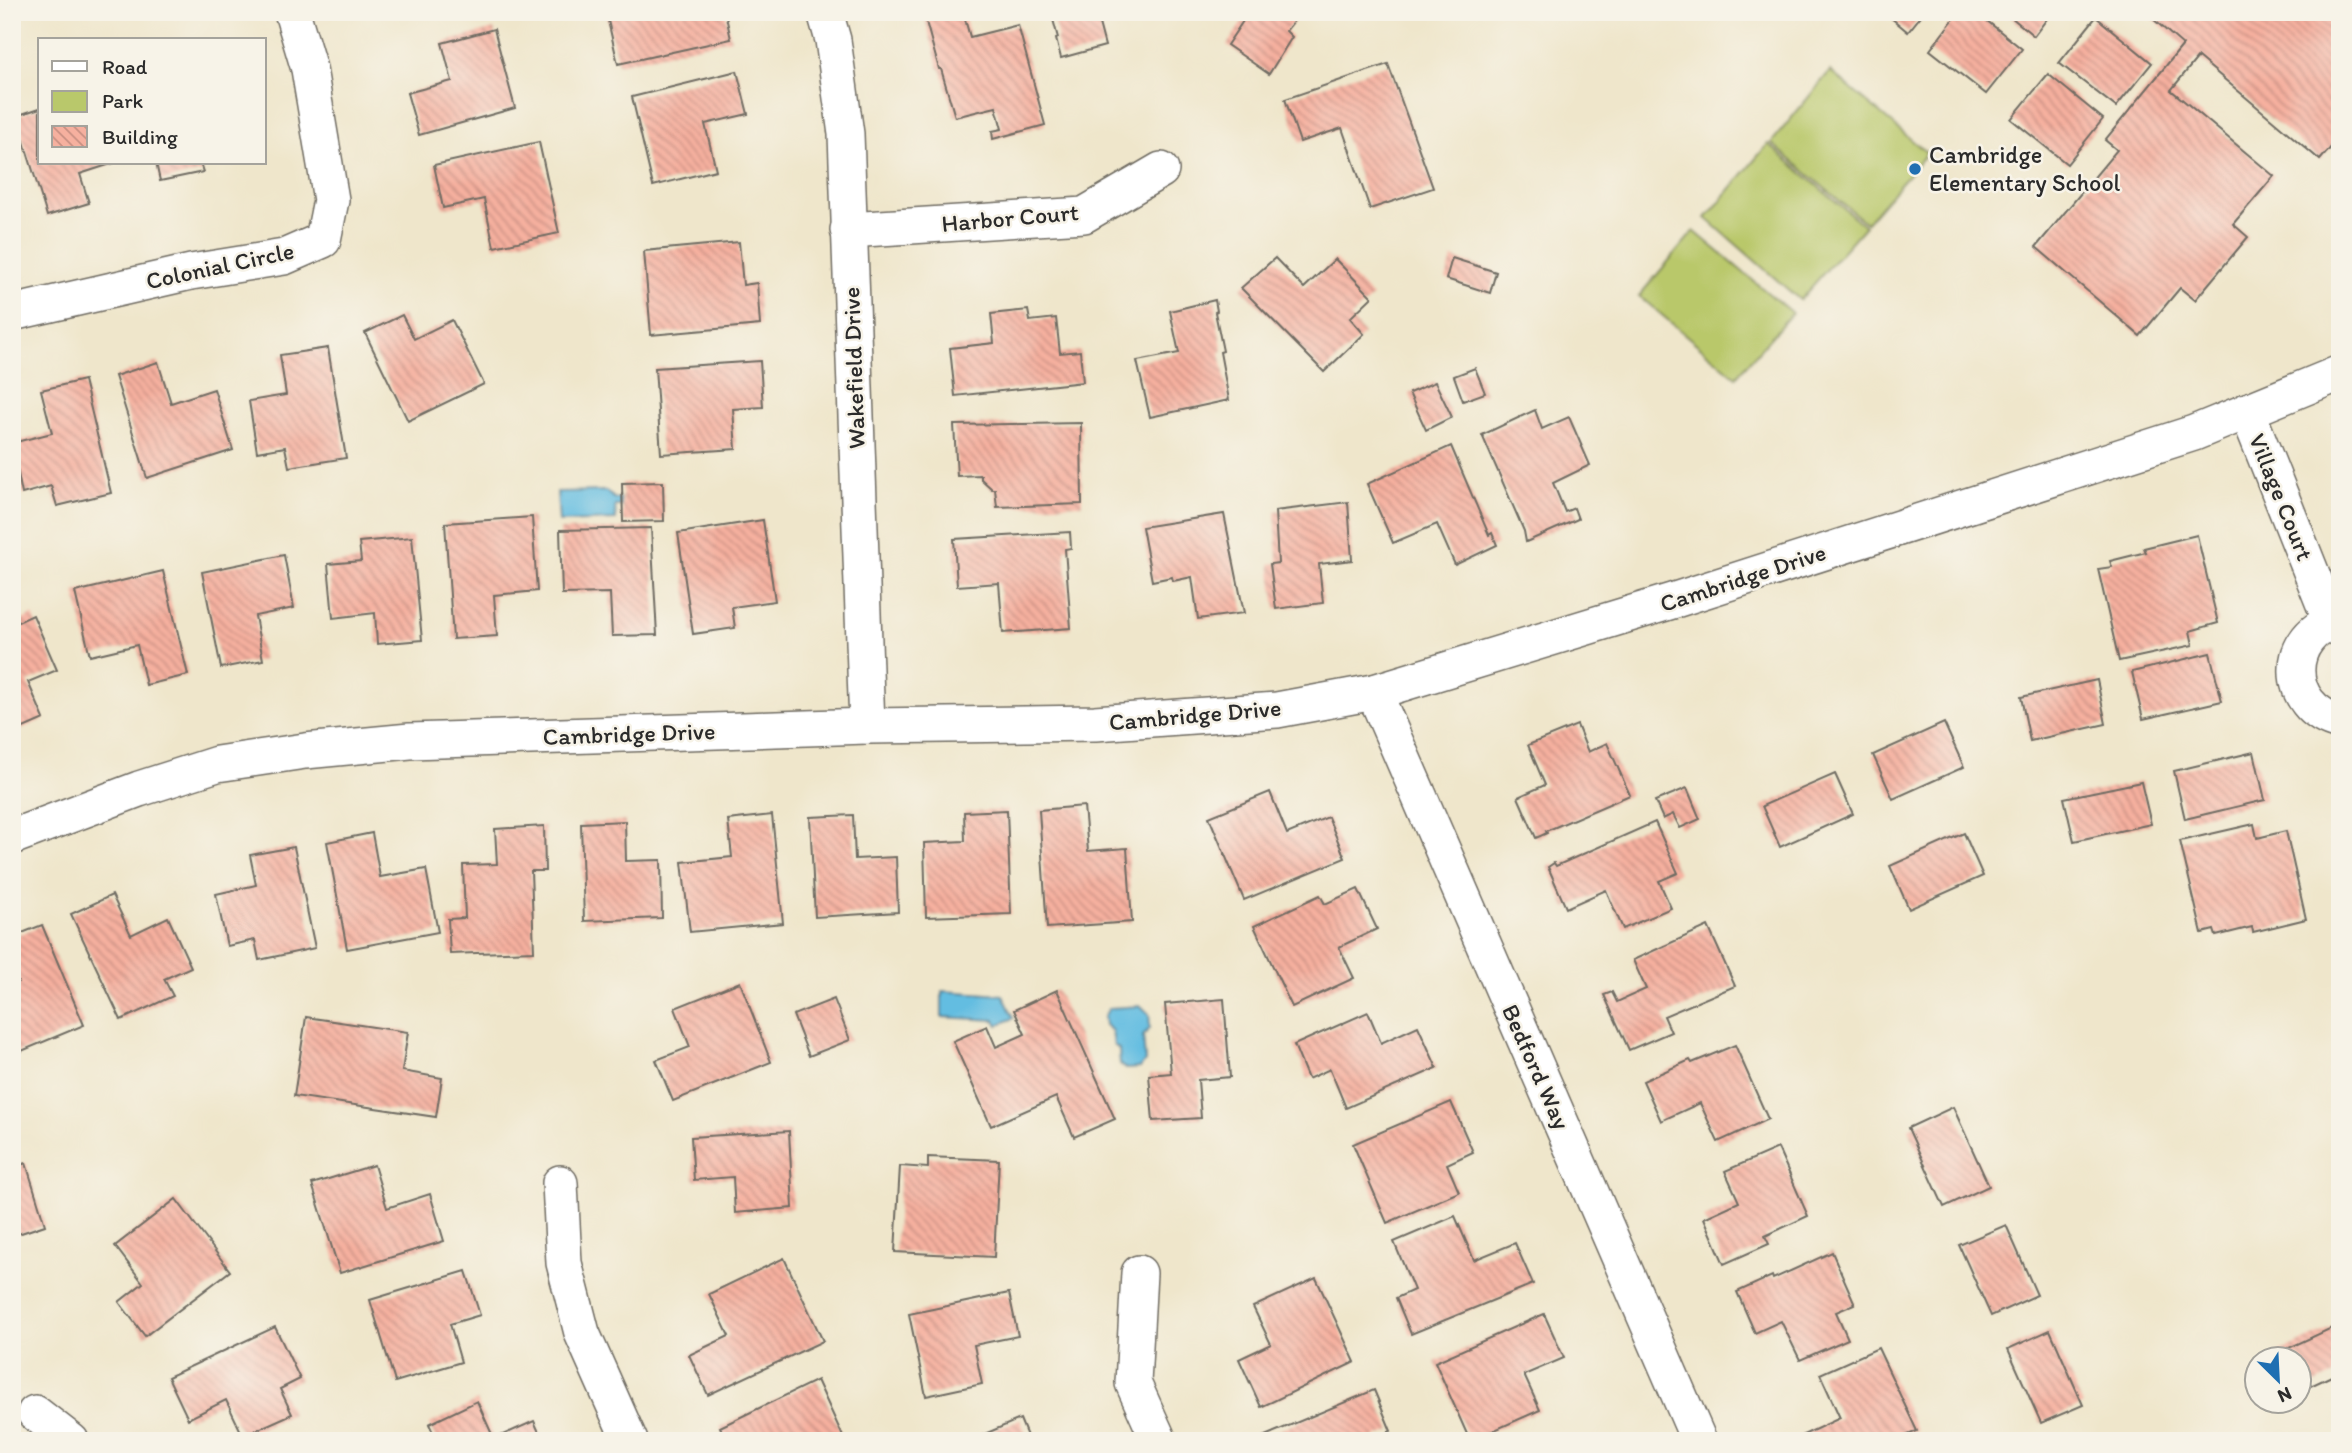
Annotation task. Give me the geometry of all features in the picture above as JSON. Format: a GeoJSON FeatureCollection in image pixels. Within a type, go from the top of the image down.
{"type":"FeatureCollection","features":[{"type":"Feature","properties":{"kind":"street","name":"Colonial Circle"},"geometry":{"type":"LineString","coordinates":[[12,313],[191,272],[284,257],[323,240],[331,200],[309,69],[292,12]]}},
{"type":"Feature","properties":{"kind":"street","name":"Wakefield Drive"},"geometry":{"type":"LineString","coordinates":[[825,12],[833,40],[846,134],[867,726]]}},
{"type":"Feature","properties":{"kind":"street","name":"Harbor Court"},"geometry":{"type":"LineString","coordinates":[[848,230],[1084,215],[1161,170]]}},
{"type":"Feature","properties":{"kind":"street","name":"Cambridge Drive"},"geometry":{"type":"LineString","coordinates":[[12,836],[139,789],[217,764],[305,751],[410,741],[867,726],[1095,723],[1277,710],[1374,692],[1685,597],[2194,433],[2340,373]]}},
{"type":"Feature","properties":{"kind":"street","name":"Village Court"},"geometry":{"type":"LineString","coordinates":[[2247,411],[2335,621]]}},
{"type":"Feature","properties":{"kind":"street"},"geometry":{"type":"LineString","coordinates":[[2335,621],[2312,634],[2302,646],[2296,676],[2308,704],[2321,715],[2340,722]]}},
{"type":"Feature","properties":{"kind":"street","name":"Bedford Way"},"geometry":{"type":"LineString","coordinates":[[1374,692],[1699,1441]]}},
{"type":"Feature","properties":{"kind":"street"},"geometry":{"type":"LineString","coordinates":[[560,1183],[564,1263],[582,1333],[630,1441]]}},
{"type":"Feature","properties":{"kind":"street"},"geometry":{"type":"LineString","coordinates":[[1139,1273],[1133,1383],[1159,1441]]}},
{"type":"Feature","properties":{"kind":"street"},"geometry":{"type":"LineString","coordinates":[[35,1413],[71,1441]]}},
{"type":"Feature","properties":{"kind":"green space"},"geometry":{"type":"Polygon","coordinates":[[[1830,71],[1927,153],[1866,223],[1771,143],[1830,71]]]}},
{"type":"Feature","properties":{"kind":"green space"},"geometry":{"type":"Polygon","coordinates":[[[1768,144],[1865,226],[1800,300],[1706,218],[1768,144]]]}},
{"type":"Feature","properties":{"kind":"green space"},"geometry":{"type":"Polygon","coordinates":[[[1694,231],[1792,313],[1736,377],[1639,296],[1694,231]]]}},
{"type":"Feature","properties":{"kind":"water"},"geometry":{"type":"Polygon","coordinates":[[[606,491],[615,499],[620,498],[621,506],[615,506],[616,520],[559,522],[557,492],[606,491]]]}},
{"type":"Feature","properties":{"kind":"water"},"geometry":{"type":"Polygon","coordinates":[[[942,991],[1003,995],[1014,1018],[998,1025],[995,1020],[942,1017],[942,991]]]}},
{"type":"Feature","properties":{"kind":"water"},"geometry":{"type":"Polygon","coordinates":[[[1141,1006],[1149,1014],[1150,1028],[1143,1036],[1145,1061],[1140,1068],[1126,1069],[1120,1064],[1119,1049],[1114,1045],[1112,1031],[1105,1025],[1104,1016],[1110,1008],[1141,1006]]]}},
{"type":"Feature","properties":{"kind":"building"},"geometry":{"type":"Polygon","coordinates":[[[606,12],[725,12],[731,39],[618,64],[606,12]]]}},
{"type":"Feature","properties":{"kind":"building"},"geometry":{"type":"Polygon","coordinates":[[[946,12],[963,12],[970,37],[1018,25],[1045,125],[993,139],[992,131],[1002,129],[996,107],[955,117],[925,18],[946,12]]]}},
{"type":"Feature","properties":{"kind":"building"},"geometry":{"type":"Polygon","coordinates":[[[1051,12],[1096,12],[1105,46],[1061,58],[1051,12]]]}},
{"type":"Feature","properties":{"kind":"building"},"geometry":{"type":"Polygon","coordinates":[[[1249,12],[1301,12],[1286,31],[1292,37],[1269,74],[1227,45],[1249,12]]]}},
{"type":"Feature","properties":{"kind":"building"},"geometry":{"type":"Polygon","coordinates":[[[1884,12],[1924,12],[1908,32],[1884,12]]]}},
{"type":"Feature","properties":{"kind":"building"},"geometry":{"type":"Polygon","coordinates":[[[1959,12],[1976,12],[2022,49],[1986,94],[1930,50],[1959,12]]]}},
{"type":"Feature","properties":{"kind":"building"},"geometry":{"type":"Polygon","coordinates":[[[2005,12],[2052,12],[2034,36],[2005,12]]]}},
{"type":"Feature","properties":{"kind":"building"},"geometry":{"type":"Polygon","coordinates":[[[2145,12],[2340,12],[2340,137],[2320,160],[2198,57],[2171,90],[2274,176],[2233,224],[2248,237],[2195,300],[2180,288],[2140,336],[2036,247],[2117,150],[2105,140],[2183,45],[2145,12]]]}},
{"type":"Feature","properties":{"kind":"building"},"geometry":{"type":"Polygon","coordinates":[[[2096,17],[2152,63],[2116,107],[2059,63],[2096,17]]]}},
{"type":"Feature","properties":{"kind":"building"},"geometry":{"type":"Polygon","coordinates":[[[494,29],[515,108],[419,135],[407,93],[452,81],[442,43],[494,29]]]}},
{"type":"Feature","properties":{"kind":"building"},"geometry":{"type":"Polygon","coordinates":[[[1388,64],[1433,188],[1370,209],[1342,128],[1300,142],[1285,99],[1388,64]]]}},
{"type":"Feature","properties":{"kind":"building"},"geometry":{"type":"Polygon","coordinates":[[[737,71],[748,114],[705,124],[716,170],[653,186],[632,97],[737,71]]]}},
{"type":"Feature","properties":{"kind":"building"},"geometry":{"type":"Polygon","coordinates":[[[2048,74],[2103,119],[2067,164],[2011,119],[2048,74]]]}},
{"type":"Feature","properties":{"kind":"building"},"geometry":{"type":"Polygon","coordinates":[[[38,109],[38,164],[111,164],[80,174],[89,203],[47,216],[16,116],[38,109]]]}},
{"type":"Feature","properties":{"kind":"building"},"geometry":{"type":"Polygon","coordinates":[[[539,142],[559,233],[494,247],[484,199],[443,208],[434,165],[539,142]]]}},
{"type":"Feature","properties":{"kind":"building"},"geometry":{"type":"Polygon","coordinates":[[[156,164],[200,164],[203,172],[160,181],[156,164]]]}},
{"type":"Feature","properties":{"kind":"building"},"geometry":{"type":"Polygon","coordinates":[[[739,242],[743,285],[757,283],[760,325],[651,335],[644,251],[739,242]]]}},
{"type":"Feature","properties":{"kind":"building"},"geometry":{"type":"Polygon","coordinates":[[[1275,258],[1304,288],[1335,259],[1372,297],[1350,318],[1364,334],[1324,372],[1241,288],[1275,258]]]}},
{"type":"Feature","properties":{"kind":"building"},"geometry":{"type":"Polygon","coordinates":[[[1452,258],[1496,272],[1490,293],[1446,279],[1452,258]]]}},
{"type":"Feature","properties":{"kind":"building"},"geometry":{"type":"Polygon","coordinates":[[[1215,300],[1223,351],[1220,352],[1229,400],[1150,417],[1137,361],[1179,353],[1170,311],[1215,300]]]}},
{"type":"Feature","properties":{"kind":"building"},"geometry":{"type":"Polygon","coordinates":[[[1028,310],[1030,321],[1056,318],[1060,353],[1080,351],[1083,382],[955,396],[950,348],[994,343],[991,314],[1028,310]]]}},
{"type":"Feature","properties":{"kind":"building"},"geometry":{"type":"Polygon","coordinates":[[[402,315],[414,339],[452,320],[484,384],[408,421],[365,333],[402,315]]]}},
{"type":"Feature","properties":{"kind":"building"},"geometry":{"type":"Polygon","coordinates":[[[328,348],[346,458],[289,467],[285,447],[257,452],[249,401],[286,395],[280,355],[328,348]]]}},
{"type":"Feature","properties":{"kind":"building"},"geometry":{"type":"Polygon","coordinates":[[[760,361],[763,407],[733,409],[736,449],[661,454],[655,368],[760,361]]]}},
{"type":"Feature","properties":{"kind":"building"},"geometry":{"type":"Polygon","coordinates":[[[158,362],[171,403],[214,389],[233,450],[147,478],[115,376],[158,362]]]}},
{"type":"Feature","properties":{"kind":"building"},"geometry":{"type":"Polygon","coordinates":[[[1475,368],[1485,393],[1463,401],[1454,376],[1475,368]]]}},
{"type":"Feature","properties":{"kind":"building"},"geometry":{"type":"Polygon","coordinates":[[[84,380],[111,493],[57,506],[51,486],[22,494],[12,443],[52,433],[41,390],[84,380]]]}},
{"type":"Feature","properties":{"kind":"building"},"geometry":{"type":"Polygon","coordinates":[[[1435,382],[1452,417],[1426,430],[1409,393],[1435,382]]]}},
{"type":"Feature","properties":{"kind":"building"},"geometry":{"type":"Polygon","coordinates":[[[1535,410],[1542,429],[1569,417],[1590,465],[1553,483],[1565,512],[1574,508],[1578,519],[1526,542],[1524,531],[1482,435],[1535,410]]]}},
{"type":"Feature","properties":{"kind":"building"},"geometry":{"type":"Polygon","coordinates":[[[1081,423],[1082,504],[997,507],[995,489],[981,479],[981,475],[957,476],[954,425],[1081,423]]]}},
{"type":"Feature","properties":{"kind":"building"},"geometry":{"type":"Polygon","coordinates":[[[1451,446],[1489,535],[1492,533],[1497,545],[1455,565],[1437,524],[1393,543],[1367,484],[1451,446]]]}},
{"type":"Feature","properties":{"kind":"building"},"geometry":{"type":"Polygon","coordinates":[[[663,482],[664,521],[623,522],[622,483],[663,482]]]}},
{"type":"Feature","properties":{"kind":"building"},"geometry":{"type":"Polygon","coordinates":[[[1348,502],[1352,560],[1319,564],[1323,603],[1276,609],[1270,564],[1278,563],[1275,511],[1348,502]]]}},
{"type":"Feature","properties":{"kind":"building"},"geometry":{"type":"Polygon","coordinates":[[[1224,514],[1244,613],[1198,619],[1192,577],[1152,581],[1142,527],[1224,514]]]}},
{"type":"Feature","properties":{"kind":"building"},"geometry":{"type":"Polygon","coordinates":[[[532,517],[537,591],[494,595],[497,636],[453,639],[445,523],[532,517]]]}},
{"type":"Feature","properties":{"kind":"building"},"geometry":{"type":"Polygon","coordinates":[[[763,520],[775,601],[732,607],[735,628],[693,634],[678,533],[763,520]]]}},
{"type":"Feature","properties":{"kind":"building"},"geometry":{"type":"Polygon","coordinates":[[[651,528],[657,635],[612,636],[610,593],[562,594],[560,530],[651,528]]]}},
{"type":"Feature","properties":{"kind":"building"},"geometry":{"type":"Polygon","coordinates":[[[1070,532],[1071,548],[1065,549],[1071,628],[1003,633],[999,583],[957,586],[954,539],[1070,532]]]}},
{"type":"Feature","properties":{"kind":"building"},"geometry":{"type":"Polygon","coordinates":[[[2197,535],[2218,623],[2190,631],[2193,645],[2119,661],[2098,569],[2112,567],[2110,561],[2146,552],[2144,548],[2197,535]]]}},
{"type":"Feature","properties":{"kind":"building"},"geometry":{"type":"Polygon","coordinates":[[[412,537],[422,640],[377,644],[375,613],[333,618],[328,564],[361,561],[359,542],[412,537]]]}},
{"type":"Feature","properties":{"kind":"building"},"geometry":{"type":"Polygon","coordinates":[[[284,555],[294,608],[255,616],[263,660],[221,668],[202,572],[284,555]]]}},
{"type":"Feature","properties":{"kind":"building"},"geometry":{"type":"Polygon","coordinates":[[[163,571],[188,675],[146,685],[137,645],[90,656],[75,592],[163,571]]]}},
{"type":"Feature","properties":{"kind":"building"},"geometry":{"type":"Polygon","coordinates":[[[12,615],[16,623],[33,615],[57,670],[28,682],[44,719],[12,733],[12,615]]]}},
{"type":"Feature","properties":{"kind":"building"},"geometry":{"type":"Polygon","coordinates":[[[2210,653],[2222,701],[2143,719],[2132,672],[2210,653]]]}},
{"type":"Feature","properties":{"kind":"building"},"geometry":{"type":"Polygon","coordinates":[[[2097,680],[2106,724],[2030,741],[2021,697],[2097,680]]]}},
{"type":"Feature","properties":{"kind":"building"},"geometry":{"type":"Polygon","coordinates":[[[1944,723],[1964,767],[1893,799],[1873,755],[1944,723]]]}},
{"type":"Feature","properties":{"kind":"building"},"geometry":{"type":"Polygon","coordinates":[[[1577,725],[1588,752],[1607,743],[1630,795],[1546,831],[1547,833],[1536,838],[1518,797],[1545,785],[1528,745],[1577,725]]]}},
{"type":"Feature","properties":{"kind":"building"},"geometry":{"type":"Polygon","coordinates":[[[2254,752],[2265,800],[2185,819],[2174,771],[2254,752]]]}},
{"type":"Feature","properties":{"kind":"building"},"geometry":{"type":"Polygon","coordinates":[[[1835,774],[1853,814],[1780,847],[1762,806],[1835,774]]]}},
{"type":"Feature","properties":{"kind":"building"},"geometry":{"type":"Polygon","coordinates":[[[2141,782],[2151,824],[2074,841],[2064,798],[2141,782]]]}},
{"type":"Feature","properties":{"kind":"building"},"geometry":{"type":"Polygon","coordinates":[[[1687,788],[1700,819],[1680,828],[1673,814],[1663,819],[1655,801],[1687,788]]]}},
{"type":"Feature","properties":{"kind":"building"},"geometry":{"type":"Polygon","coordinates":[[[1270,792],[1287,834],[1328,817],[1345,858],[1244,900],[1209,817],[1270,792]]]}},
{"type":"Feature","properties":{"kind":"building"},"geometry":{"type":"Polygon","coordinates":[[[1084,806],[1088,851],[1127,848],[1132,922],[1047,928],[1039,810],[1084,806]]]}},
{"type":"Feature","properties":{"kind":"building"},"geometry":{"type":"Polygon","coordinates":[[[1007,810],[1011,914],[926,917],[924,843],[965,841],[964,812],[1007,810]]]}},
{"type":"Feature","properties":{"kind":"building"},"geometry":{"type":"Polygon","coordinates":[[[772,815],[783,923],[690,932],[682,862],[732,857],[728,820],[772,815]]]}},
{"type":"Feature","properties":{"kind":"building"},"geometry":{"type":"Polygon","coordinates":[[[853,815],[855,859],[896,857],[898,912],[815,917],[810,817],[853,815]]]}},
{"type":"Feature","properties":{"kind":"building"},"geometry":{"type":"Polygon","coordinates":[[[625,821],[626,861],[661,860],[662,918],[584,921],[581,823],[625,821]]]}},
{"type":"Feature","properties":{"kind":"building"},"geometry":{"type":"Polygon","coordinates":[[[1655,822],[1678,873],[1659,881],[1671,908],[1623,929],[1606,890],[1566,908],[1548,867],[1554,863],[1556,866],[1655,822]]]}},
{"type":"Feature","properties":{"kind":"building"},"geometry":{"type":"Polygon","coordinates":[[[2254,824],[2257,838],[2286,831],[2306,919],[2253,932],[2252,927],[2216,936],[2214,930],[2202,933],[2180,841],[2254,824]]]}},
{"type":"Feature","properties":{"kind":"building"},"geometry":{"type":"Polygon","coordinates":[[[544,826],[545,871],[531,871],[534,951],[450,954],[448,919],[465,918],[463,865],[497,864],[495,829],[544,826]]]}},
{"type":"Feature","properties":{"kind":"building"},"geometry":{"type":"Polygon","coordinates":[[[372,833],[380,877],[426,869],[438,932],[347,949],[327,842],[372,833]]]}},
{"type":"Feature","properties":{"kind":"building"},"geometry":{"type":"Polygon","coordinates":[[[1964,833],[1983,876],[1909,909],[1890,866],[1964,833]]]}},
{"type":"Feature","properties":{"kind":"building"},"geometry":{"type":"Polygon","coordinates":[[[294,847],[315,948],[259,960],[255,940],[227,946],[216,894],[256,885],[250,855],[294,847]]]}},
{"type":"Feature","properties":{"kind":"building"},"geometry":{"type":"Polygon","coordinates":[[[1358,889],[1377,929],[1339,947],[1354,978],[1292,1007],[1254,926],[1320,895],[1325,904],[1358,889]]]}},
{"type":"Feature","properties":{"kind":"building"},"geometry":{"type":"Polygon","coordinates":[[[112,895],[131,935],[168,917],[191,967],[164,979],[173,996],[121,1020],[71,914],[112,895]]]}},
{"type":"Feature","properties":{"kind":"building"},"geometry":{"type":"Polygon","coordinates":[[[42,925],[84,1025],[12,1055],[12,984],[18,982],[12,967],[12,937],[42,925]]]}},
{"type":"Feature","properties":{"kind":"building"},"geometry":{"type":"Polygon","coordinates":[[[1708,926],[1735,986],[1664,1016],[1671,1032],[1629,1050],[1604,995],[1612,992],[1617,1002],[1646,989],[1633,960],[1708,926]]]}},
{"type":"Feature","properties":{"kind":"building"},"geometry":{"type":"Polygon","coordinates":[[[740,982],[771,1062],[673,1101],[656,1060],[690,1047],[675,1008],[740,982]]]}},
{"type":"Feature","properties":{"kind":"building"},"geometry":{"type":"Polygon","coordinates":[[[1057,990],[1115,1119],[1074,1137],[1056,1097],[991,1126],[953,1041],[987,1026],[996,1047],[1025,1034],[1014,1010],[1057,990]]]}},
{"type":"Feature","properties":{"kind":"building"},"geometry":{"type":"Polygon","coordinates":[[[834,999],[850,1040],[809,1056],[793,1015],[834,999]]]}},
{"type":"Feature","properties":{"kind":"building"},"geometry":{"type":"Polygon","coordinates":[[[1224,999],[1230,1077],[1198,1080],[1201,1118],[1153,1121],[1149,1075],[1171,1073],[1165,1004],[1224,999]]]}},
{"type":"Feature","properties":{"kind":"building"},"geometry":{"type":"Polygon","coordinates":[[[1368,1012],[1381,1043],[1418,1026],[1437,1068],[1346,1108],[1330,1069],[1308,1079],[1294,1045],[1368,1012]]]}},
{"type":"Feature","properties":{"kind":"building"},"geometry":{"type":"Polygon","coordinates":[[[306,1017],[408,1032],[402,1071],[442,1078],[436,1117],[294,1096],[306,1017]]]}},
{"type":"Feature","properties":{"kind":"building"},"geometry":{"type":"Polygon","coordinates":[[[1735,1045],[1768,1119],[1718,1142],[1700,1103],[1661,1121],[1643,1081],[1690,1060],[1692,1063],[1735,1045]]]}},
{"type":"Feature","properties":{"kind":"building"},"geometry":{"type":"Polygon","coordinates":[[[1451,1102],[1473,1152],[1447,1164],[1459,1192],[1387,1223],[1353,1144],[1451,1102]]]}},
{"type":"Feature","properties":{"kind":"building"},"geometry":{"type":"Polygon","coordinates":[[[1953,1107],[1989,1186],[1944,1207],[1908,1128],[1953,1107]]]}},
{"type":"Feature","properties":{"kind":"building"},"geometry":{"type":"Polygon","coordinates":[[[789,1131],[793,1208],[735,1213],[733,1177],[694,1180],[691,1137],[789,1131]]]}},
{"type":"Feature","properties":{"kind":"building"},"geometry":{"type":"Polygon","coordinates":[[[1778,1148],[1808,1216],[1765,1236],[1769,1244],[1724,1264],[1704,1218],[1739,1202],[1725,1171],[1778,1148]]]}},
{"type":"Feature","properties":{"kind":"building"},"geometry":{"type":"Polygon","coordinates":[[[928,1157],[999,1160],[994,1257],[895,1252],[900,1166],[928,1168],[928,1157]]]}},
{"type":"Feature","properties":{"kind":"building"},"geometry":{"type":"Polygon","coordinates":[[[26,1163],[45,1225],[12,1236],[12,1168],[26,1163]]]}},
{"type":"Feature","properties":{"kind":"building"},"geometry":{"type":"Polygon","coordinates":[[[374,1165],[387,1208],[430,1194],[444,1241],[340,1273],[312,1184],[374,1165]]]}},
{"type":"Feature","properties":{"kind":"building"},"geometry":{"type":"Polygon","coordinates":[[[176,1199],[230,1271],[145,1336],[119,1302],[143,1283],[115,1246],[176,1199]]]}},
{"type":"Feature","properties":{"kind":"building"},"geometry":{"type":"Polygon","coordinates":[[[1455,1216],[1474,1260],[1515,1243],[1533,1284],[1411,1334],[1396,1298],[1414,1290],[1394,1242],[1455,1216]]]}},
{"type":"Feature","properties":{"kind":"building"},"geometry":{"type":"Polygon","coordinates":[[[2006,1225],[2037,1295],[1991,1316],[1959,1245],[2006,1225]]]}},
{"type":"Feature","properties":{"kind":"building"},"geometry":{"type":"Polygon","coordinates":[[[1832,1252],[1855,1304],[1836,1312],[1848,1339],[1800,1360],[1781,1321],[1755,1333],[1737,1292],[1832,1252]]]}},
{"type":"Feature","properties":{"kind":"building"},"geometry":{"type":"Polygon","coordinates":[[[784,1258],[823,1341],[708,1395],[689,1355],[729,1336],[709,1294],[784,1258]]]}},
{"type":"Feature","properties":{"kind":"building"},"geometry":{"type":"Polygon","coordinates":[[[466,1271],[480,1315],[450,1324],[461,1362],[395,1382],[370,1300],[466,1271]]]}},
{"type":"Feature","properties":{"kind":"building"},"geometry":{"type":"Polygon","coordinates":[[[1316,1278],[1355,1362],[1261,1407],[1239,1359],[1271,1344],[1253,1307],[1316,1278]]]}},
{"type":"Feature","properties":{"kind":"building"},"geometry":{"type":"Polygon","coordinates":[[[1009,1293],[1018,1336],[974,1345],[982,1384],[926,1396],[909,1314],[1009,1293]]]}},
{"type":"Feature","properties":{"kind":"building"},"geometry":{"type":"Polygon","coordinates":[[[1544,1314],[1564,1358],[1524,1375],[1540,1410],[1470,1441],[1435,1362],[1544,1314]]]}},
{"type":"Feature","properties":{"kind":"building"},"geometry":{"type":"Polygon","coordinates":[[[2340,1324],[2340,1372],[2314,1384],[2314,1344],[2297,1344],[2340,1324]]]}},
{"type":"Feature","properties":{"kind":"building"},"geometry":{"type":"Polygon","coordinates":[[[275,1327],[300,1379],[280,1389],[292,1414],[243,1436],[226,1400],[188,1419],[168,1377],[275,1327]]]}},
{"type":"Feature","properties":{"kind":"building"},"geometry":{"type":"Polygon","coordinates":[[[2050,1330],[2083,1405],[2041,1423],[2008,1349],[2050,1330]]]}},
{"type":"Feature","properties":{"kind":"building"},"geometry":{"type":"Polygon","coordinates":[[[1878,1348],[1917,1431],[1895,1441],[1803,1441],[1801,1436],[1840,1418],[1820,1374],[1878,1348]]]}},
{"type":"Feature","properties":{"kind":"building"},"geometry":{"type":"Polygon","coordinates":[[[817,1380],[845,1441],[727,1441],[720,1427],[817,1380]]]}},
{"type":"Feature","properties":{"kind":"building"},"geometry":{"type":"Polygon","coordinates":[[[1374,1390],[1391,1431],[1373,1438],[1374,1441],[1253,1441],[1374,1390]]]}},
{"type":"Feature","properties":{"kind":"building"},"geometry":{"type":"Polygon","coordinates":[[[477,1401],[494,1439],[534,1421],[543,1441],[437,1441],[429,1424],[477,1401]]]}},
{"type":"Feature","properties":{"kind":"building"},"geometry":{"type":"Polygon","coordinates":[[[1020,1419],[1029,1441],[968,1441],[1020,1419]]]}},
{"type":"Feature","properties":{"kind":"building"},"geometry":{"type":"Polygon","coordinates":[[[1070,1434],[1073,1441],[1053,1441],[1070,1434]]]}},
{"type":"Feature","properties":{"kind":"place","name":"Cambridge Elementary School"},"geometry":{"type":"Point","coordinates":[1915,169]}}]}
